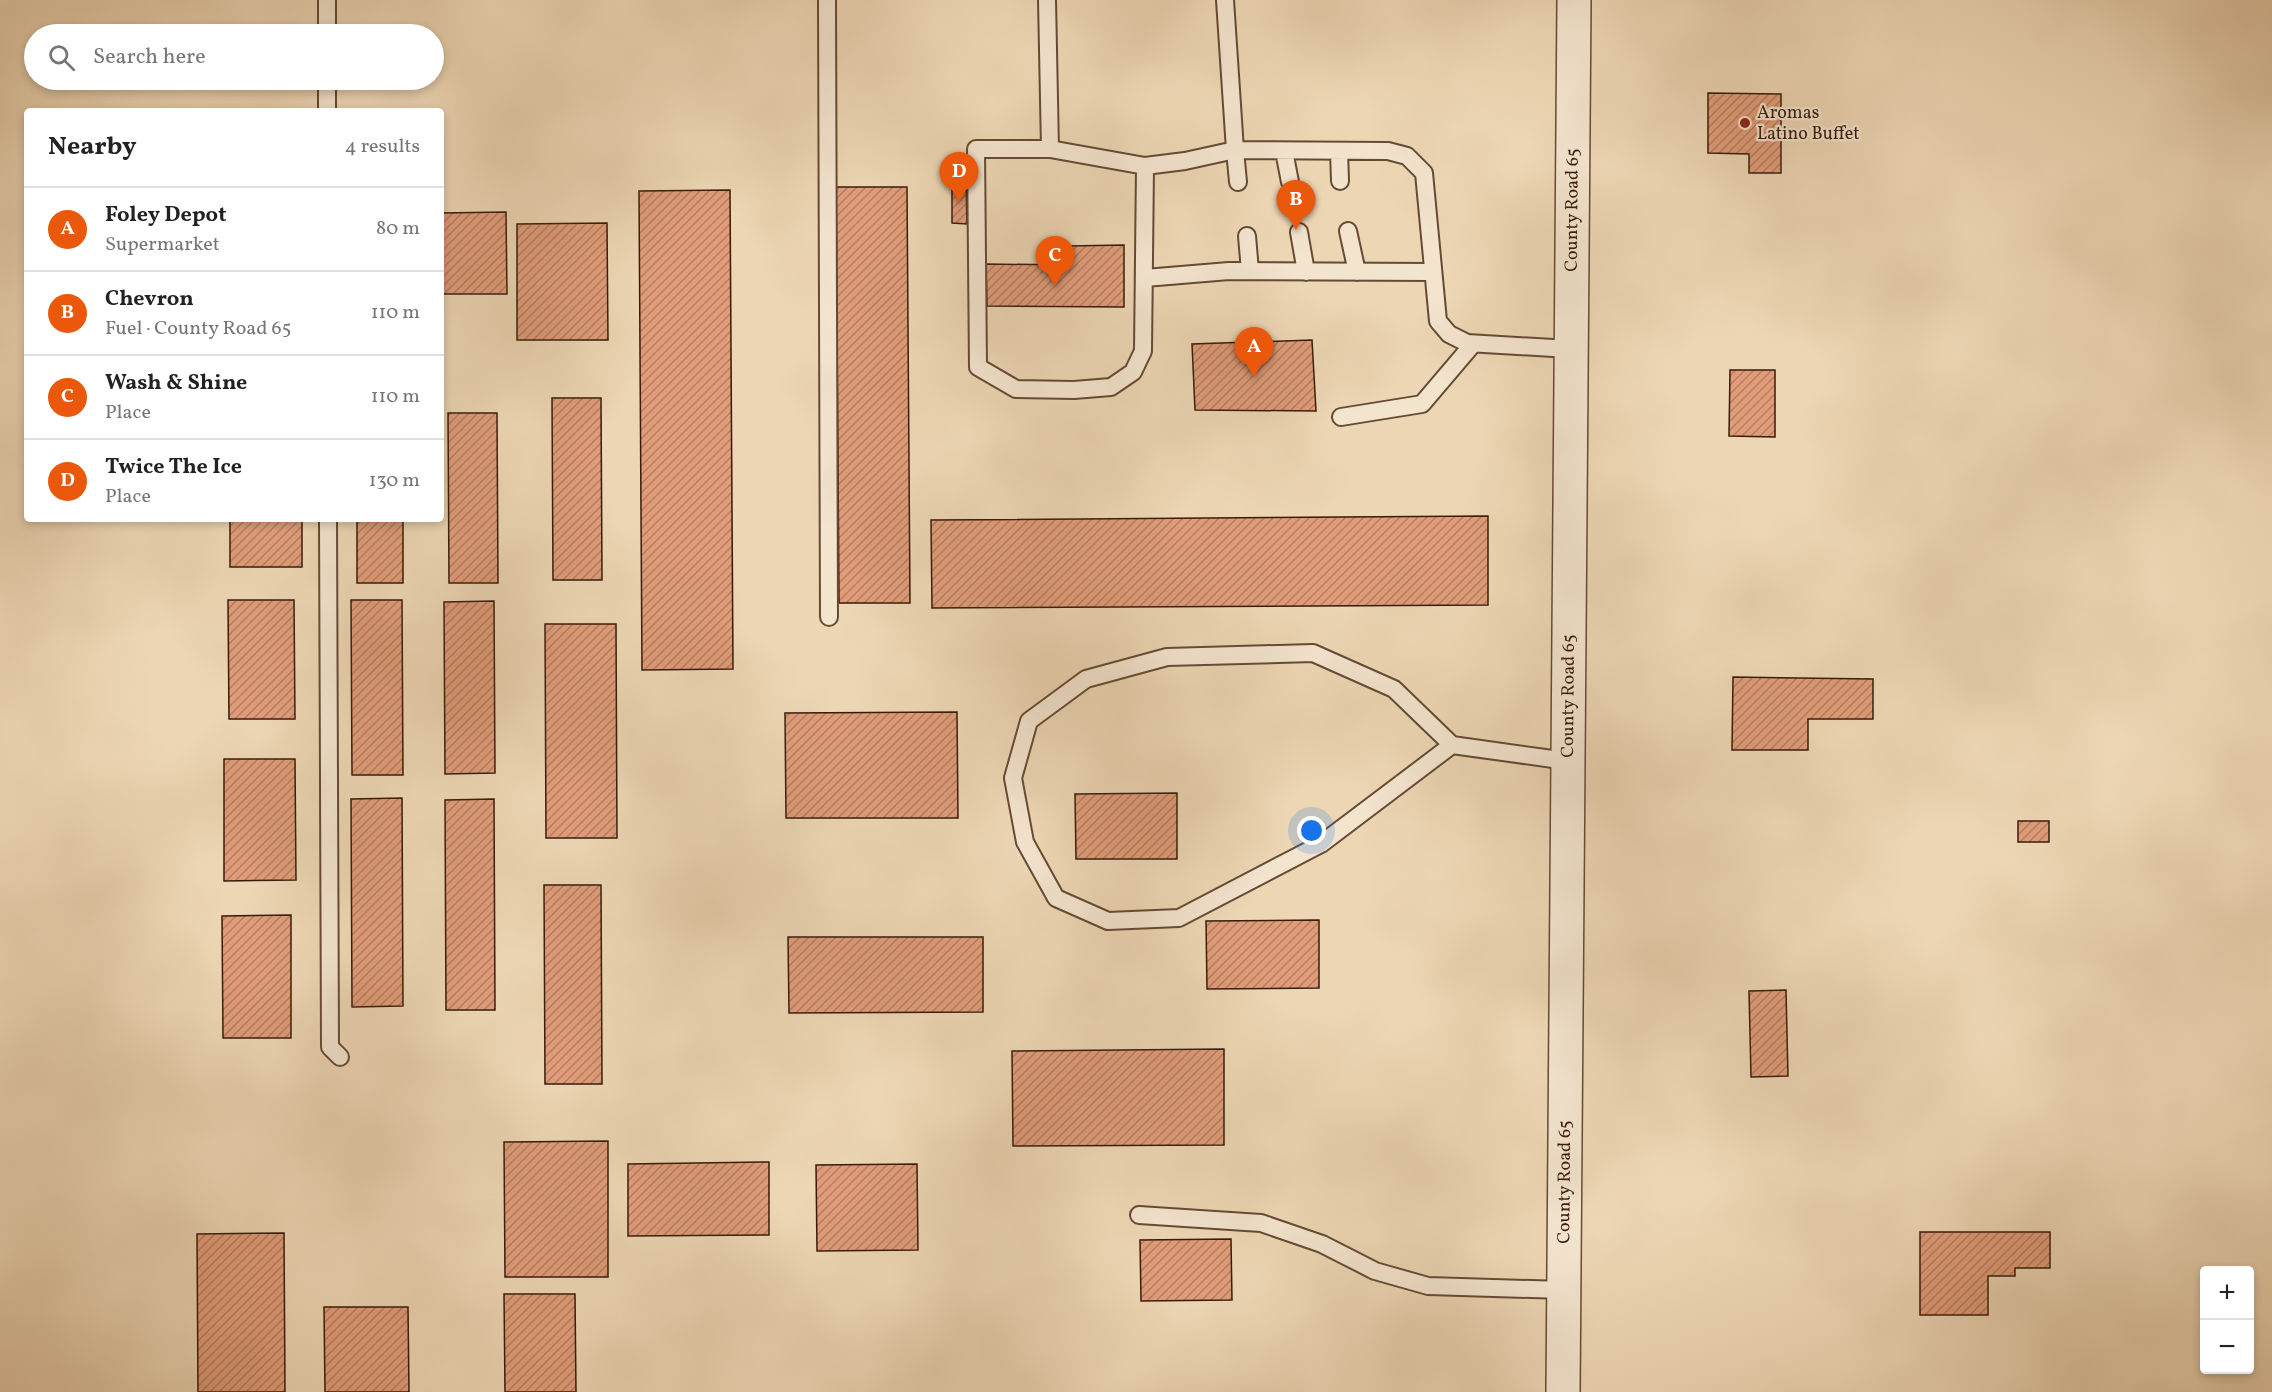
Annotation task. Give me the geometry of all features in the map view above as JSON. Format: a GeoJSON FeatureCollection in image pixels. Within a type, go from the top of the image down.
{"type":"FeatureCollection","features":[{"type":"Feature","properties":{"kind":"street","name":"County Road 65"},"geometry":{"type":"LineString","coordinates":[[1563,1392],[1574,0]]}},
{"type":"Feature","properties":{"kind":"lane"},"geometry":{"type":"LineString","coordinates":[[327,0],[327,24]]}},
{"type":"Feature","properties":{"kind":"lane"},"geometry":{"type":"LineString","coordinates":[[827,0],[829,617]]}},
{"type":"Feature","properties":{"kind":"lane"},"geometry":{"type":"LineString","coordinates":[[1047,0],[1050,149]]}},
{"type":"Feature","properties":{"kind":"lane"},"geometry":{"type":"LineString","coordinates":[[1225,0],[1238,182]]}},
{"type":"Feature","properties":{"kind":"lane"},"geometry":{"type":"LineString","coordinates":[[327,90],[327,108]]}},
{"type":"Feature","properties":{"kind":"lane"},"geometry":{"type":"LineString","coordinates":[[1145,166],[1143,351],[1132,372],[1111,387],[1074,390],[1016,389],[978,368],[976,149],[1050,149],[1145,166],[1185,162],[1235,150],[1388,151],[1407,156],[1424,173],[1437,321],[1449,334],[1473,344],[1570,349]]}},
{"type":"Feature","properties":{"kind":"lane"},"geometry":{"type":"LineString","coordinates":[[1284,151],[1290,182]]}},
{"type":"Feature","properties":{"kind":"lane"},"geometry":{"type":"LineString","coordinates":[[1339,151],[1340,181]]}},
{"type":"Feature","properties":{"kind":"lane"},"geometry":{"type":"LineString","coordinates":[[1348,231],[1357,272]]}},
{"type":"Feature","properties":{"kind":"lane"},"geometry":{"type":"LineString","coordinates":[[1299,232],[1306,272]]}},
{"type":"Feature","properties":{"kind":"lane"},"geometry":{"type":"LineString","coordinates":[[1247,236],[1250,271]]}},
{"type":"Feature","properties":{"kind":"lane"},"geometry":{"type":"LineString","coordinates":[[1145,278],[1250,271],[1433,272]]}},
{"type":"Feature","properties":{"kind":"lane"},"geometry":{"type":"LineString","coordinates":[[1341,417],[1422,404],[1473,344]]}},
{"type":"Feature","properties":{"kind":"lane"},"geometry":{"type":"LineString","coordinates":[[328,522],[330,1047],[340,1057]]}},
{"type":"Feature","properties":{"kind":"lane"},"geometry":{"type":"LineString","coordinates":[[1452,745],[1321,844],[1179,918],[1108,921],[1056,898],[1025,842],[1013,778],[1029,721],[1086,679],[1167,657],[1313,653],[1394,689],[1452,745],[1567,761]]}},
{"type":"Feature","properties":{"kind":"lane"},"geometry":{"type":"LineString","coordinates":[[1139,1215],[1261,1223],[1322,1244],[1375,1271],[1428,1286],[1564,1290]]}},
{"type":"Feature","properties":{"kind":"building","name":"Aromas Latino Buffet"},"geometry":{"type":"Polygon","coordinates":[[[1708,93],[1781,94],[1781,173],[1749,173],[1749,154],[1708,153],[1708,93]]]}},
{"type":"Feature","properties":{"kind":"building"},"geometry":{"type":"Polygon","coordinates":[[[952,182],[966,182],[967,224],[952,223],[952,182]]]}},
{"type":"Feature","properties":{"kind":"building"},"geometry":{"type":"Polygon","coordinates":[[[836,187],[907,187],[910,603],[839,603],[836,187]]]}},
{"type":"Feature","properties":{"kind":"building"},"geometry":{"type":"Polygon","coordinates":[[[730,190],[733,669],[642,670],[639,191],[730,190]]]}},
{"type":"Feature","properties":{"kind":"building"},"geometry":{"type":"Polygon","coordinates":[[[506,212],[507,294],[444,294],[444,213],[506,212]]]}},
{"type":"Feature","properties":{"kind":"building"},"geometry":{"type":"Polygon","coordinates":[[[607,223],[608,340],[517,340],[517,224],[607,223]]]}},
{"type":"Feature","properties":{"kind":"building"},"geometry":{"type":"Polygon","coordinates":[[[1124,245],[1124,307],[987,306],[986,264],[1068,265],[1068,246],[1124,245]]]}},
{"type":"Feature","properties":{"kind":"building"},"geometry":{"type":"Polygon","coordinates":[[[1312,340],[1316,411],[1195,410],[1192,344],[1312,340]]]}},
{"type":"Feature","properties":{"kind":"building"},"geometry":{"type":"Polygon","coordinates":[[[1730,370],[1775,370],[1775,437],[1729,436],[1730,370]]]}},
{"type":"Feature","properties":{"kind":"building"},"geometry":{"type":"Polygon","coordinates":[[[552,398],[601,398],[602,580],[553,580],[552,398]]]}},
{"type":"Feature","properties":{"kind":"building"},"geometry":{"type":"Polygon","coordinates":[[[448,413],[497,413],[498,583],[449,583],[448,413]]]}},
{"type":"Feature","properties":{"kind":"building"},"geometry":{"type":"Polygon","coordinates":[[[1488,516],[1488,605],[932,608],[931,520],[1488,516]]]}},
{"type":"Feature","properties":{"kind":"building"},"geometry":{"type":"Polygon","coordinates":[[[230,522],[302,522],[302,567],[230,567],[230,522]]]}},
{"type":"Feature","properties":{"kind":"building"},"geometry":{"type":"Polygon","coordinates":[[[357,522],[403,522],[403,583],[357,583],[357,522]]]}},
{"type":"Feature","properties":{"kind":"building"},"geometry":{"type":"Polygon","coordinates":[[[228,600],[294,600],[295,719],[229,719],[228,600]]]}},
{"type":"Feature","properties":{"kind":"building"},"geometry":{"type":"Polygon","coordinates":[[[351,600],[402,600],[403,775],[352,775],[351,600]]]}},
{"type":"Feature","properties":{"kind":"building"},"geometry":{"type":"Polygon","coordinates":[[[494,601],[495,773],[445,774],[444,602],[494,601]]]}},
{"type":"Feature","properties":{"kind":"building"},"geometry":{"type":"Polygon","coordinates":[[[545,624],[616,624],[617,838],[546,838],[545,624]]]}},
{"type":"Feature","properties":{"kind":"building"},"geometry":{"type":"Polygon","coordinates":[[[1733,677],[1873,679],[1873,719],[1808,719],[1808,750],[1732,750],[1733,677]]]}},
{"type":"Feature","properties":{"kind":"building"},"geometry":{"type":"Polygon","coordinates":[[[957,712],[958,818],[786,818],[785,713],[957,712]]]}},
{"type":"Feature","properties":{"kind":"building"},"geometry":{"type":"Polygon","coordinates":[[[224,759],[295,759],[296,880],[224,881],[224,759]]]}},
{"type":"Feature","properties":{"kind":"building"},"geometry":{"type":"Polygon","coordinates":[[[1177,793],[1177,859],[1076,859],[1075,794],[1177,793]]]}},
{"type":"Feature","properties":{"kind":"building"},"geometry":{"type":"Polygon","coordinates":[[[402,798],[403,1006],[352,1007],[351,799],[402,798]]]}},
{"type":"Feature","properties":{"kind":"building"},"geometry":{"type":"Polygon","coordinates":[[[494,799],[495,1010],[446,1010],[445,800],[494,799]]]}},
{"type":"Feature","properties":{"kind":"building"},"geometry":{"type":"Polygon","coordinates":[[[2018,821],[2049,821],[2049,842],[2018,842],[2018,821]]]}},
{"type":"Feature","properties":{"kind":"building"},"geometry":{"type":"Polygon","coordinates":[[[544,885],[601,885],[602,1084],[545,1084],[544,885]]]}},
{"type":"Feature","properties":{"kind":"building"},"geometry":{"type":"Polygon","coordinates":[[[291,915],[291,1038],[223,1038],[222,916],[291,915]]]}},
{"type":"Feature","properties":{"kind":"building"},"geometry":{"type":"Polygon","coordinates":[[[1319,920],[1319,988],[1207,989],[1206,921],[1319,920]]]}},
{"type":"Feature","properties":{"kind":"building"},"geometry":{"type":"Polygon","coordinates":[[[788,937],[983,937],[983,1012],[789,1013],[788,937]]]}},
{"type":"Feature","properties":{"kind":"building"},"geometry":{"type":"Polygon","coordinates":[[[1786,990],[1788,1076],[1751,1077],[1749,991],[1786,990]]]}},
{"type":"Feature","properties":{"kind":"building"},"geometry":{"type":"Polygon","coordinates":[[[1224,1049],[1224,1145],[1013,1146],[1012,1051],[1224,1049]]]}},
{"type":"Feature","properties":{"kind":"building"},"geometry":{"type":"Polygon","coordinates":[[[608,1141],[608,1277],[505,1277],[504,1142],[608,1141]]]}},
{"type":"Feature","properties":{"kind":"building"},"geometry":{"type":"Polygon","coordinates":[[[769,1162],[769,1235],[628,1236],[628,1164],[769,1162]]]}},
{"type":"Feature","properties":{"kind":"building"},"geometry":{"type":"Polygon","coordinates":[[[917,1164],[918,1250],[817,1251],[816,1165],[917,1164]]]}},
{"type":"Feature","properties":{"kind":"building"},"geometry":{"type":"Polygon","coordinates":[[[1920,1232],[2050,1232],[2050,1268],[2015,1268],[2015,1276],[1988,1276],[1988,1315],[1920,1315],[1920,1232]]]}},
{"type":"Feature","properties":{"kind":"building"},"geometry":{"type":"Polygon","coordinates":[[[284,1233],[285,1392],[198,1392],[197,1234],[284,1233]]]}},
{"type":"Feature","properties":{"kind":"building"},"geometry":{"type":"Polygon","coordinates":[[[1231,1239],[1232,1300],[1141,1301],[1140,1240],[1231,1239]]]}},
{"type":"Feature","properties":{"kind":"building"},"geometry":{"type":"Polygon","coordinates":[[[504,1294],[575,1294],[576,1392],[505,1392],[504,1294]]]}},
{"type":"Feature","properties":{"kind":"building"},"geometry":{"type":"Polygon","coordinates":[[[324,1307],[408,1307],[409,1392],[325,1392],[324,1307]]]}},
{"type":"Feature","properties":{"kind":"place","name":"Aromas Latino Buffet"},"geometry":{"type":"Point","coordinates":[1745,123]}},
{"type":"Feature","properties":{"kind":"place","name":"Twice The Ice"},"geometry":{"type":"Point","coordinates":[959,202]}},
{"type":"Feature","properties":{"kind":"place","name":"Chevron"},"geometry":{"type":"Point","coordinates":[1296,230]}},
{"type":"Feature","properties":{"kind":"place","name":"Wash & Shine"},"geometry":{"type":"Point","coordinates":[1055,286]}},
{"type":"Feature","properties":{"kind":"place","name":"Foley Depot"},"geometry":{"type":"Point","coordinates":[1254,377]}}]}
